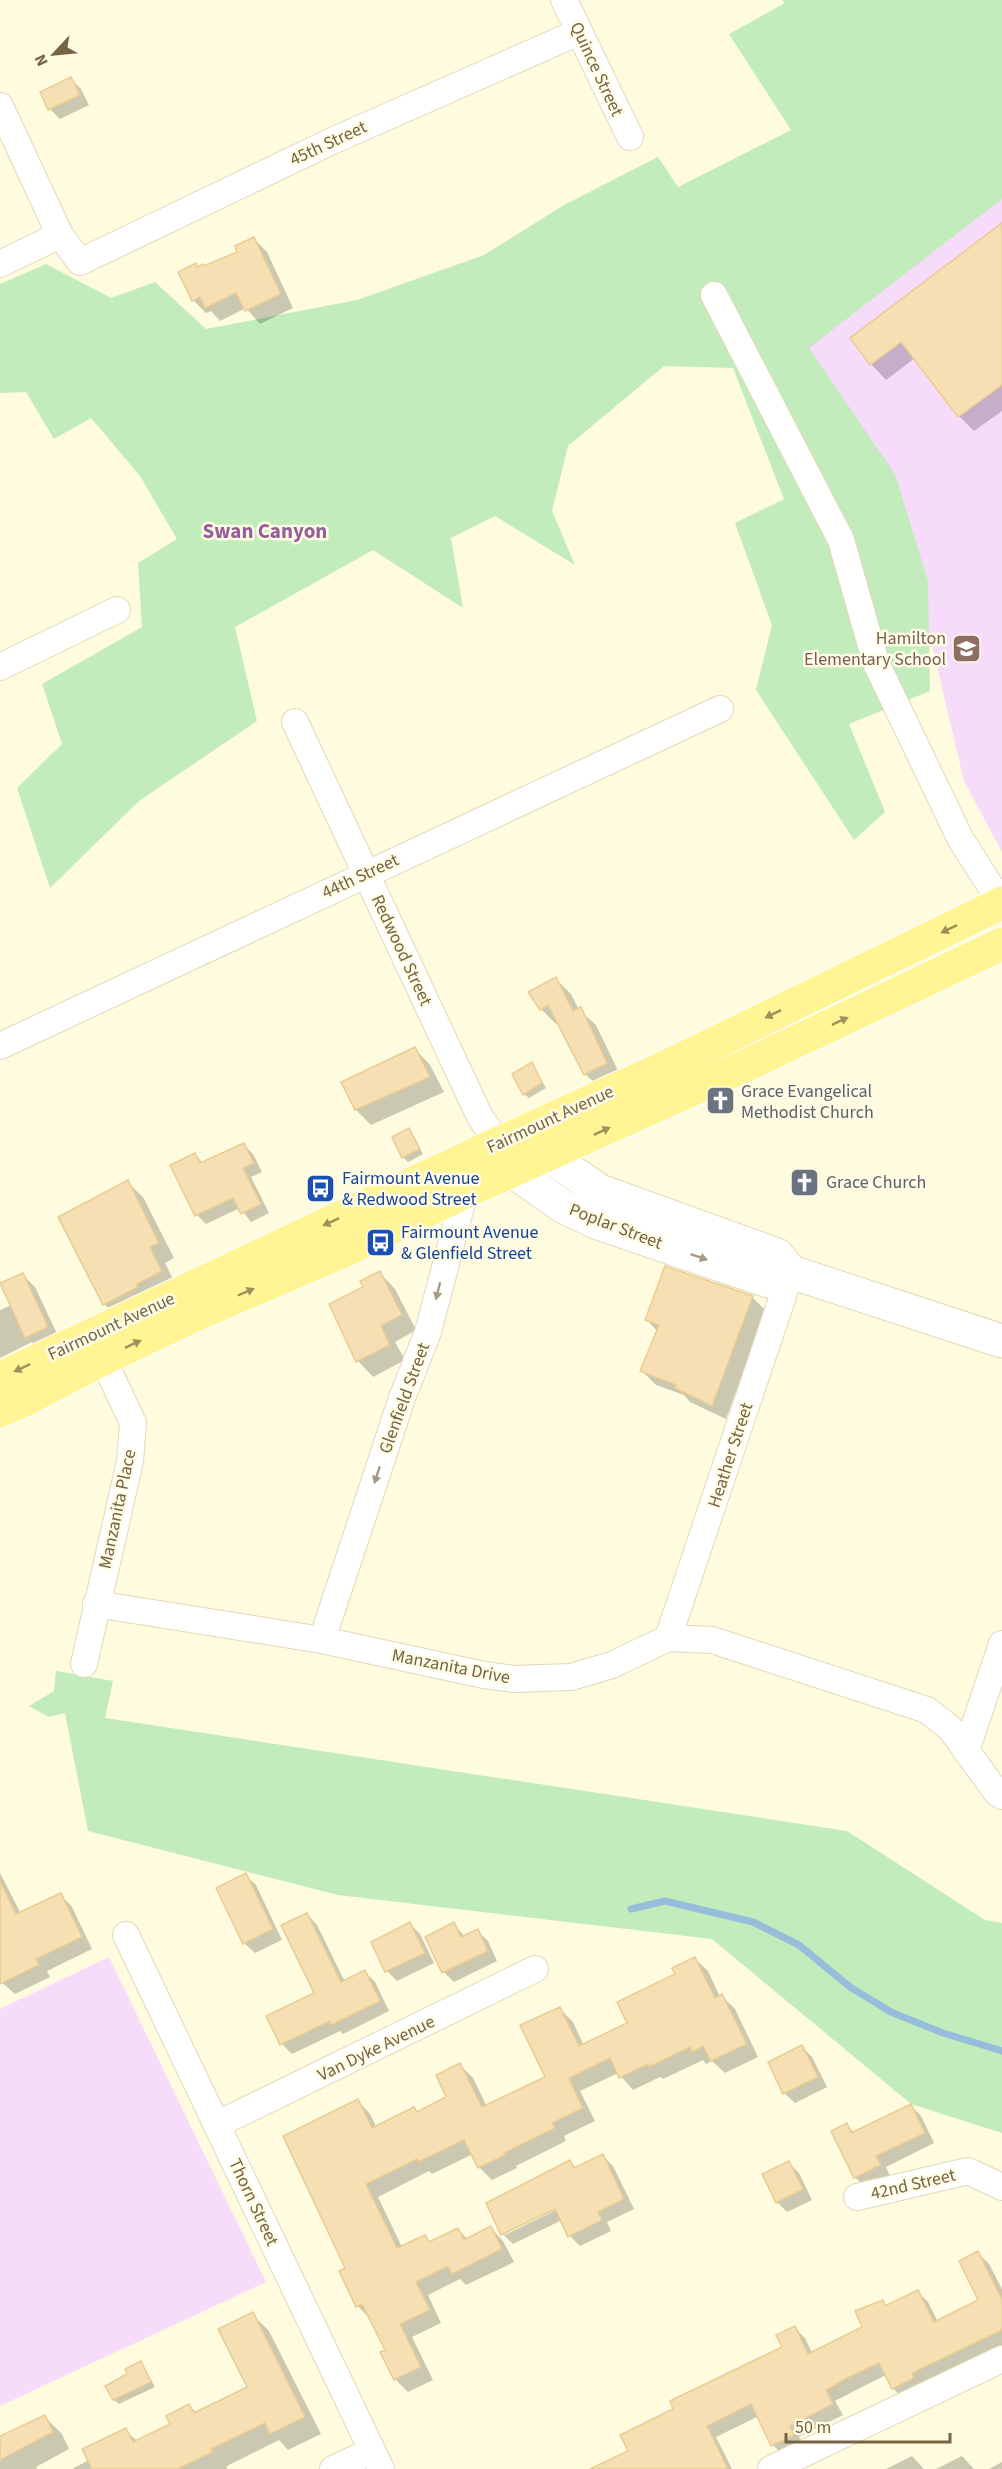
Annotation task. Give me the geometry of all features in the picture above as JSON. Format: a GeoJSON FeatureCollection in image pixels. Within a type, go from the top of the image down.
{"type":"FeatureCollection","features":[{"type":"Feature","properties":{"kind":"main road","name":"Fairmount Avenue"},"geometry":{"type":"LineString","coordinates":[[0,1378],[665,1067],[1002,904]]}},
{"type":"Feature","properties":{"kind":"main road","name":"Fairmount Avenue"},"geometry":{"type":"LineString","coordinates":[[13,1406],[103,1359],[234,1297],[351,1248],[463,1193],[549,1156],[1002,944]]}},
{"type":"Feature","properties":{"kind":"main road"},"geometry":{"type":"LineString","coordinates":[[0,1434],[13,1406]]}},
{"type":"Feature","properties":{"kind":"street","name":"Quince Street"},"geometry":{"type":"LineString","coordinates":[[564,0],[630,137]]}},
{"type":"Feature","properties":{"kind":"street","name":"45th Street"},"geometry":{"type":"LineString","coordinates":[[60,235],[80,262],[332,141],[579,32]]}},
{"type":"Feature","properties":{"kind":"street"},"geometry":{"type":"LineString","coordinates":[[0,106],[60,235],[0,264]]}},
{"type":"Feature","properties":{"kind":"street"},"geometry":{"type":"LineString","coordinates":[[714,295],[841,540],[876,663],[961,840],[1002,904]]}},
{"type":"Feature","properties":{"kind":"street"},"geometry":{"type":"LineString","coordinates":[[0,667],[117,610]]}},
{"type":"Feature","properties":{"kind":"street","name":"44th Street"},"geometry":{"type":"LineString","coordinates":[[0,1046],[720,709]]}},
{"type":"Feature","properties":{"kind":"street","name":"Redwood Street"},"geometry":{"type":"LineString","coordinates":[[295,722],[480,1117],[487,1149]]}},
{"type":"Feature","properties":{"kind":"street","name":"Poplar Street"},"geometry":{"type":"LineString","coordinates":[[487,1149],[525,1147],[549,1156],[600,1191],[777,1255],[791,1272],[1002,1341]]}},
{"type":"Feature","properties":{"kind":"street","name":"Poplar Street"},"geometry":{"type":"LineString","coordinates":[[487,1149],[514,1172],[564,1206],[598,1223],[768,1281],[791,1272]]}},
{"type":"Feature","properties":{"kind":"street","name":"Glenfield Street"},"geometry":{"type":"LineString","coordinates":[[322,1640],[402,1398],[428,1332],[463,1193],[487,1149]]}},
{"type":"Feature","properties":{"kind":"street","name":"Heather Street"},"geometry":{"type":"LineString","coordinates":[[668,1638],[791,1272]]}},
{"type":"Feature","properties":{"kind":"street","name":"Manzanita Place"},"geometry":{"type":"LineString","coordinates":[[84,1664],[130,1461],[133,1423],[103,1359]]}},
{"type":"Feature","properties":{"kind":"street","name":"Manzanita Drive"},"geometry":{"type":"LineString","coordinates":[[96,1604],[322,1640],[484,1675],[515,1679],[571,1677],[612,1665],[668,1638],[712,1640],[927,1710],[950,1728],[997,1793],[1002,1796]]}},
{"type":"Feature","properties":{"kind":"street"},"geometry":{"type":"LineString","coordinates":[[966,1751],[1002,1644]]}},
{"type":"Feature","properties":{"kind":"street","name":"Thorn Street"},"geometry":{"type":"LineString","coordinates":[[126,1935],[377,2460]]}},
{"type":"Feature","properties":{"kind":"street","name":"Van Dyke Avenue"},"geometry":{"type":"LineString","coordinates":[[216,2125],[535,1969]]}},
{"type":"Feature","properties":{"kind":"street","name":"42nd Street"},"geometry":{"type":"LineString","coordinates":[[857,2197],[968,2171],[1002,2187]]}},
{"type":"Feature","properties":{"kind":"street"},"geometry":{"type":"LineString","coordinates":[[771,2469],[1002,2359]]}},
{"type":"Feature","properties":{"kind":"street"},"geometry":{"type":"LineString","coordinates":[[333,2469],[377,2460]]}},
{"type":"Feature","properties":{"kind":"shaded area","name":"Hamilton Elementary School"},"geometry":{"type":"Polygon","coordinates":[[[1002,185],[1002,852],[964,781],[901,514],[785,343],[1002,185]]]}},
{"type":"Feature","properties":{"kind":"shaded area"},"geometry":{"type":"Polygon","coordinates":[[[109,1957],[266,2282],[0,2406],[0,2009],[109,1957]]]}},
{"type":"Feature","properties":{"kind":"green space"},"geometry":{"type":"Polygon","coordinates":[[[782,0],[1002,0],[1002,199],[809,348],[895,474],[928,581],[930,691],[849,724],[885,812],[854,840],[756,690],[772,625],[735,523],[784,499],[733,368],[664,366],[568,446],[552,511],[575,565],[495,516],[451,538],[463,608],[373,550],[235,627],[257,721],[139,801],[50,888],[17,788],[62,744],[42,684],[142,627],[138,563],[177,539],[140,476],[91,418],[54,439],[26,392],[0,393],[0,284],[46,264],[111,298],[155,282],[206,329],[357,300],[484,255],[564,205],[658,157],[678,187],[791,130],[729,34],[785,3],[782,0]]]}},
{"type":"Feature","properties":{"kind":"green space"},"geometry":{"type":"Polygon","coordinates":[[[56,1671],[113,1681],[105,1718],[847,1831],[985,1920],[1002,1923],[1002,2133],[911,2104],[712,1939],[338,1895],[88,1831],[65,1713],[49,1717],[29,1706],[54,1691],[56,1671]]]}},
{"type":"Feature","properties":{"kind":"building"},"geometry":{"type":"Polygon","coordinates":[[[71,77],[80,95],[48,110],[40,92],[71,77]]]}},
{"type":"Feature","properties":{"kind":"building"},"geometry":{"type":"Polygon","coordinates":[[[1002,223],[1002,385],[958,417],[901,342],[870,365],[850,338],[1002,223]]]}},
{"type":"Feature","properties":{"kind":"building"},"geometry":{"type":"Polygon","coordinates":[[[254,237],[281,294],[245,311],[236,293],[205,308],[200,297],[192,301],[178,272],[196,263],[197,267],[203,264],[204,266],[237,252],[235,246],[254,237]]]}},
{"type":"Feature","properties":{"kind":"building"},"geometry":{"type":"Polygon","coordinates":[[[556,977],[573,1011],[581,1007],[607,1063],[584,1075],[548,1005],[540,1010],[528,992],[556,977]]]}},
{"type":"Feature","properties":{"kind":"building"},"geometry":{"type":"Polygon","coordinates":[[[415,1047],[430,1077],[355,1110],[341,1082],[415,1047]]]}},
{"type":"Feature","properties":{"kind":"building"},"geometry":{"type":"Polygon","coordinates":[[[532,1062],[542,1083],[523,1095],[512,1074],[532,1062]]]}},
{"type":"Feature","properties":{"kind":"building"},"geometry":{"type":"Polygon","coordinates":[[[409,1128],[420,1149],[402,1158],[392,1137],[409,1128]]]}},
{"type":"Feature","properties":{"kind":"building"},"geometry":{"type":"Polygon","coordinates":[[[244,1143],[254,1163],[243,1168],[261,1204],[241,1214],[233,1198],[195,1216],[170,1165],[195,1153],[200,1163],[244,1143]]]}},
{"type":"Feature","properties":{"kind":"building"},"geometry":{"type":"Polygon","coordinates":[[[128,1180],[159,1243],[150,1247],[162,1271],[137,1284],[138,1287],[103,1305],[58,1217],[128,1180]]]}},
{"type":"Feature","properties":{"kind":"building"},"geometry":{"type":"Polygon","coordinates":[[[665,1266],[753,1296],[712,1406],[675,1388],[676,1385],[640,1371],[659,1325],[645,1320],[665,1266]]]}},
{"type":"Feature","properties":{"kind":"building"},"geometry":{"type":"Polygon","coordinates":[[[380,1271],[402,1315],[381,1326],[390,1345],[356,1362],[329,1304],[363,1287],[360,1281],[380,1271]]]}},
{"type":"Feature","properties":{"kind":"building"},"geometry":{"type":"Polygon","coordinates":[[[23,1273],[48,1327],[25,1338],[0,1283],[23,1273]]]}},
{"type":"Feature","properties":{"kind":"building"},"geometry":{"type":"Polygon","coordinates":[[[246,1873],[273,1929],[243,1944],[216,1888],[246,1873]]]}},
{"type":"Feature","properties":{"kind":"building"},"geometry":{"type":"Polygon","coordinates":[[[0,1881],[16,1914],[61,1893],[82,1937],[36,1959],[39,1965],[0,1984],[0,1881]]]}},
{"type":"Feature","properties":{"kind":"building"},"geometry":{"type":"Polygon","coordinates":[[[307,1913],[341,1982],[365,1970],[380,2001],[331,2025],[330,2021],[280,2045],[266,2016],[314,1993],[281,1925],[307,1913]]]}},
{"type":"Feature","properties":{"kind":"building"},"geometry":{"type":"Polygon","coordinates":[[[410,1922],[425,1953],[385,1972],[371,1942],[410,1922]]]}},
{"type":"Feature","properties":{"kind":"building"},"geometry":{"type":"Polygon","coordinates":[[[454,1922],[461,1937],[478,1929],[488,1951],[442,1973],[425,1937],[454,1922]]]}},
{"type":"Feature","properties":{"kind":"building"},"geometry":{"type":"Polygon","coordinates":[[[695,1957],[715,1998],[722,1994],[747,2044],[711,2061],[703,2046],[692,2052],[690,2047],[649,2067],[648,2064],[619,2078],[610,2058],[569,2078],[583,2108],[552,2123],[555,2128],[504,2153],[505,2155],[478,2168],[464,2140],[418,2162],[417,2159],[366,2184],[397,2248],[425,2235],[429,2242],[458,2228],[464,2240],[491,2226],[502,2249],[452,2274],[448,2266],[416,2282],[430,2310],[400,2324],[421,2367],[394,2380],[380,2352],[385,2350],[362,2304],[356,2307],[339,2271],[345,2268],[283,2136],[358,2099],[372,2128],[414,2107],[417,2112],[446,2097],[436,2075],[460,2063],[482,2107],[545,2077],[520,2025],[560,2007],[579,2046],[627,2023],[617,2002],[675,1974],[672,1968],[695,1957]]]}},
{"type":"Feature","properties":{"kind":"building"},"geometry":{"type":"Polygon","coordinates":[[[802,2045],[818,2077],[783,2094],[768,2062],[802,2045]]]}},
{"type":"Feature","properties":{"kind":"building"},"geometry":{"type":"Polygon","coordinates":[[[911,2104],[925,2133],[876,2156],[881,2165],[854,2178],[831,2131],[847,2123],[851,2133],[911,2104]]]}},
{"type":"Feature","properties":{"kind":"building"},"geometry":{"type":"Polygon","coordinates":[[[603,2154],[624,2199],[598,2212],[602,2220],[568,2237],[555,2209],[501,2235],[486,2203],[570,2160],[574,2168],[603,2154]]]}},
{"type":"Feature","properties":{"kind":"building"},"geometry":{"type":"Polygon","coordinates":[[[789,2161],[803,2189],[776,2203],[762,2174],[789,2161]]]}},
{"type":"Feature","properties":{"kind":"building"},"geometry":{"type":"Polygon","coordinates":[[[978,2251],[1002,2300],[1002,2330],[912,2373],[914,2378],[892,2389],[879,2363],[849,2377],[826,2390],[833,2404],[790,2426],[794,2435],[771,2446],[751,2404],[707,2426],[728,2469],[590,2469],[628,2451],[620,2435],[673,2409],[670,2401],[782,2347],[776,2335],[795,2326],[808,2354],[862,2327],[855,2311],[883,2300],[885,2306],[918,2290],[934,2322],[978,2300],[959,2261],[978,2251]]]}},
{"type":"Feature","properties":{"kind":"building"},"geometry":{"type":"Polygon","coordinates":[[[253,2312],[305,2417],[270,2434],[265,2423],[211,2449],[213,2452],[177,2469],[92,2469],[82,2449],[126,2428],[133,2442],[170,2424],[166,2416],[189,2404],[194,2413],[247,2387],[218,2329],[253,2312]]]}},
{"type":"Feature","properties":{"kind":"building"},"geometry":{"type":"Polygon","coordinates":[[[141,2361],[151,2382],[113,2400],[105,2386],[127,2374],[125,2369],[141,2361]]]}},
{"type":"Feature","properties":{"kind":"building"},"geometry":{"type":"Polygon","coordinates":[[[45,2415],[53,2432],[0,2460],[0,2436],[45,2415]]]}},
{"type":"Feature","properties":{"kind":"waterway"},"geometry":{"type":"LineString","coordinates":[[631,1909],[665,1901],[753,1922],[799,1945],[850,1987],[891,2012],[943,2033],[1002,2051]]}},
{"type":"Feature","properties":{"kind":"place","name":"Hamilton Elementary School"},"geometry":{"type":"Point","coordinates":[967,648]}},
{"type":"Feature","properties":{"kind":"place","name":"Grace Evangelical Methodist Church"},"geometry":{"type":"Point","coordinates":[720,1101]}},
{"type":"Feature","properties":{"kind":"place","name":"Grace Church"},"geometry":{"type":"Point","coordinates":[805,1182]}},
{"type":"Feature","properties":{"kind":"place","name":"Fairmount Avenue & Redwood Street"},"geometry":{"type":"Point","coordinates":[321,1188]}},
{"type":"Feature","properties":{"kind":"place","name":"Fairmount Avenue & Glenfield Street"},"geometry":{"type":"Point","coordinates":[380,1242]}},
{"type":"Feature","properties":{"kind":"district","name":"Swan Canyon"},"geometry":{"type":"Point","coordinates":[265,531]}}]}
